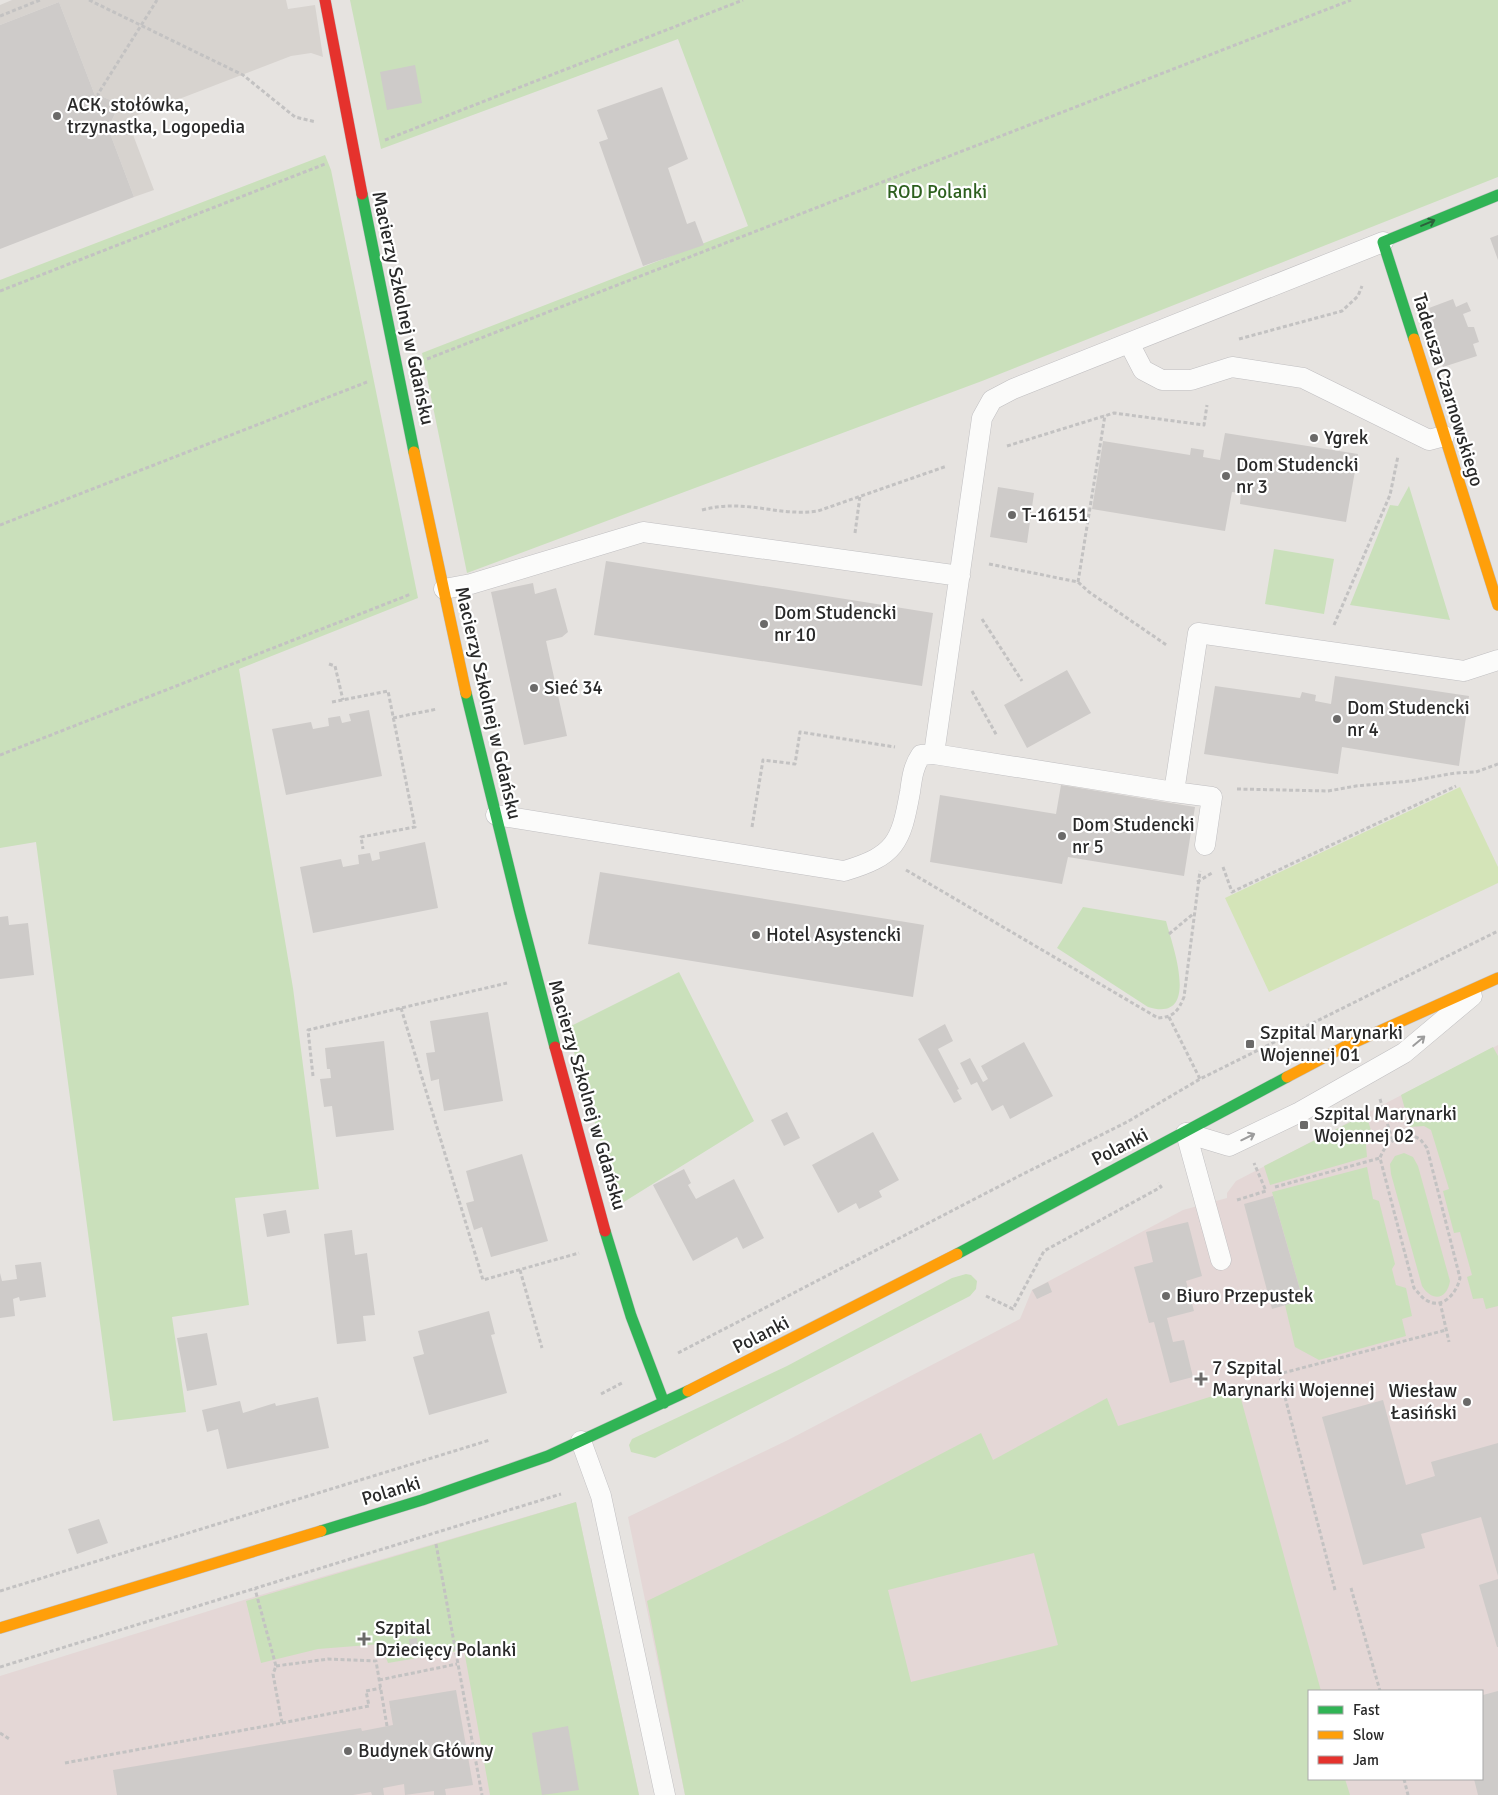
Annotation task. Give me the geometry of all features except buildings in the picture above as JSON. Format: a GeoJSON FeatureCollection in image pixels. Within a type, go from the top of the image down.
{"type":"FeatureCollection","features":[{"type":"Feature","properties":{"kind":"street","name":"Macierzy Szkolnej w Gdańsku"},"geometry":{"type":"LineString","coordinates":[[324,0],[347,121],[444,588],[496,815],[538,984],[614,1258],[649,1368],[664,1403]]}},
{"type":"Feature","properties":{"kind":"street"},"geometry":{"type":"LineString","coordinates":[[1383,242],[1498,194]]}},
{"type":"Feature","properties":{"kind":"street","name":"Tadeusza Czarnowskiego"},"geometry":{"type":"LineString","coordinates":[[1383,242],[1498,605]]}},
{"type":"Feature","properties":{"kind":"street","name":"Polanki"},"geometry":{"type":"LineString","coordinates":[[0,1628],[440,1495],[581,1441],[664,1403],[903,1283],[1186,1133],[1251,1095],[1344,1047],[1494,980]]}},
{"type":"Feature","properties":{"kind":"lane"},"geometry":{"type":"LineString","coordinates":[[496,815],[844,871],[866,864],[882,856],[896,843],[904,826],[914,765],[928,754],[949,649],[982,418],[992,400],[1061,368],[1383,242]]}},
{"type":"Feature","properties":{"kind":"lane"},"geometry":{"type":"LineString","coordinates":[[1129,343],[1143,370],[1162,380],[1191,380],[1232,368],[1303,378],[1429,440],[1444,436]]}},
{"type":"Feature","properties":{"kind":"lane"},"geometry":{"type":"LineString","coordinates":[[444,588],[470,584],[643,532],[850,560],[960,572]]}},
{"type":"Feature","properties":{"kind":"lane"},"geometry":{"type":"LineString","coordinates":[[1174,792],[1198,632],[1464,670],[1498,660]]}},
{"type":"Feature","properties":{"kind":"lane"},"geometry":{"type":"LineString","coordinates":[[928,754],[1212,797],[1206,845]]}},
{"type":"Feature","properties":{"kind":"lane"},"geometry":{"type":"LineString","coordinates":[[1186,1133],[1229,1146],[1300,1112],[1404,1053],[1494,980]]}},
{"type":"Feature","properties":{"kind":"lane"},"geometry":{"type":"LineString","coordinates":[[1186,1133],[1221,1260]]}},
{"type":"Feature","properties":{"kind":"lane"},"geometry":{"type":"LineString","coordinates":[[581,1441],[601,1496],[665,1795]]}},
{"type":"Feature","properties":{"kind":"path"},"geometry":{"type":"LineString","coordinates":[[0,16],[40,0]]}},
{"type":"Feature","properties":{"kind":"path"},"geometry":{"type":"LineString","coordinates":[[89,0],[243,75],[295,117],[312,122],[347,121]]}},
{"type":"Feature","properties":{"kind":"path"},"geometry":{"type":"LineString","coordinates":[[99,97],[98,94],[157,0]]}},
{"type":"Feature","properties":{"kind":"path"},"geometry":{"type":"LineString","coordinates":[[0,525],[1350,0]]}},
{"type":"Feature","properties":{"kind":"path"},"geometry":{"type":"LineString","coordinates":[[1231,341],[1342,311],[1358,296],[1362,281],[1392,269]]}},
{"type":"Feature","properties":{"kind":"path"},"geometry":{"type":"LineString","coordinates":[[693,512],[735,504],[803,513],[818,511],[977,455],[1114,413],[1204,425],[1212,374]]}},
{"type":"Feature","properties":{"kind":"path"},"geometry":{"type":"LineString","coordinates":[[1078,582],[1104,415]]}},
{"type":"Feature","properties":{"kind":"path"},"geometry":{"type":"LineString","coordinates":[[1322,651],[1390,495],[1403,428]]}},
{"type":"Feature","properties":{"kind":"path"},"geometry":{"type":"LineString","coordinates":[[850,560],[860,496]]}},
{"type":"Feature","properties":{"kind":"path"},"geometry":{"type":"LineString","coordinates":[[960,572],[1078,582],[1089,592],[1194,663]]}},
{"type":"Feature","properties":{"kind":"path"},"geometry":{"type":"LineString","coordinates":[[960,572],[1022,681]]}},
{"type":"Feature","properties":{"kind":"path"},"geometry":{"type":"LineString","coordinates":[[0,755],[411,594],[444,588]]}},
{"type":"Feature","properties":{"kind":"path"},"geometry":{"type":"LineString","coordinates":[[949,649],[1000,740],[997,764]]}},
{"type":"Feature","properties":{"kind":"path"},"geometry":{"type":"LineString","coordinates":[[329,664],[335,666],[342,700]]}},
{"type":"Feature","properties":{"kind":"path"},"geometry":{"type":"LineString","coordinates":[[332,702],[388,691],[415,827],[361,837],[363,849]]}},
{"type":"Feature","properties":{"kind":"path"},"geometry":{"type":"LineString","coordinates":[[393,718],[444,708]]}},
{"type":"Feature","properties":{"kind":"path"},"geometry":{"type":"LineString","coordinates":[[752,828],[763,760],[794,764],[800,732],[909,749],[928,754]]}},
{"type":"Feature","properties":{"kind":"path"},"geometry":{"type":"LineString","coordinates":[[1234,789],[1328,791],[1356,786],[1410,781],[1455,772],[1476,772],[1498,764]]}},
{"type":"Feature","properties":{"kind":"path"},"geometry":{"type":"LineString","coordinates":[[1222,867],[1232,892],[1456,786]]}},
{"type":"Feature","properties":{"kind":"path"},"geometry":{"type":"LineString","coordinates":[[882,856],[1158,1018],[1169,1017],[1178,1011],[1184,997],[1193,914],[1206,845]]}},
{"type":"Feature","properties":{"kind":"path"},"geometry":{"type":"LineString","coordinates":[[1169,934],[1193,914]]}},
{"type":"Feature","properties":{"kind":"path"},"geometry":{"type":"LineString","coordinates":[[593,1399],[1002,1184],[1127,1122],[1200,1079],[1498,931]]}},
{"type":"Feature","properties":{"kind":"path"},"geometry":{"type":"LineString","coordinates":[[313,1076],[308,1030],[508,983]]}},
{"type":"Feature","properties":{"kind":"path"},"geometry":{"type":"LineString","coordinates":[[401,1008],[483,1280],[584,1252]]}},
{"type":"Feature","properties":{"kind":"path"},"geometry":{"type":"LineString","coordinates":[[1169,1017],[1200,1079]]}},
{"type":"Feature","properties":{"kind":"path"},"geometry":{"type":"LineString","coordinates":[[1380,1099],[1392,1139]]}},
{"type":"Feature","properties":{"kind":"path"},"geometry":{"type":"LineString","coordinates":[[1409,1134],[1420,1139],[1427,1148],[1460,1278],[1458,1289],[1451,1298],[1440,1302],[1427,1301],[1414,1288],[1380,1158],[1384,1148],[1392,1139],[1409,1134]]}},
{"type":"Feature","properties":{"kind":"path"},"geometry":{"type":"LineString","coordinates":[[1275,1187],[1380,1158]]}},
{"type":"Feature","properties":{"kind":"path"},"geometry":{"type":"LineString","coordinates":[[1237,1200],[1266,1191],[1256,1171]]}},
{"type":"Feature","properties":{"kind":"path"},"geometry":{"type":"LineString","coordinates":[[986,1296],[1013,1308],[1044,1251],[1161,1187]]}},
{"type":"Feature","properties":{"kind":"path"},"geometry":{"type":"LineString","coordinates":[[520,1270],[542,1348]]}},
{"type":"Feature","properties":{"kind":"path"},"geometry":{"type":"LineString","coordinates":[[1440,1302],[1449,1342]]}},
{"type":"Feature","properties":{"kind":"path"},"geometry":{"type":"LineString","coordinates":[[1335,1590],[1279,1374],[1446,1330]]}},
{"type":"Feature","properties":{"kind":"path"},"geometry":{"type":"LineString","coordinates":[[0,1591],[499,1437]]}},
{"type":"Feature","properties":{"kind":"path"},"geometry":{"type":"LineString","coordinates":[[0,1667],[561,1494]]}},
{"type":"Feature","properties":{"kind":"path"},"geometry":{"type":"LineString","coordinates":[[436,1544],[482,1795]]}},
{"type":"Feature","properties":{"kind":"path"},"geometry":{"type":"LineString","coordinates":[[1351,1588],[1380,1690]]}},
{"type":"Feature","properties":{"kind":"path"},"geometry":{"type":"LineString","coordinates":[[255,1589],[276,1666],[273,1674],[282,1723]]}},
{"type":"Feature","properties":{"kind":"path"},"geometry":{"type":"LineString","coordinates":[[276,1666],[328,1658],[376,1661],[387,1726]]}},
{"type":"Feature","properties":{"kind":"path"},"geometry":{"type":"LineString","coordinates":[[379,1680],[457,1664]]}},
{"type":"Feature","properties":{"kind":"path"},"geometry":{"type":"LineString","coordinates":[[65,1763],[369,1706],[366,1691],[381,1688]]}},
{"type":"Feature","properties":{"kind":"path"},"geometry":{"type":"LineString","coordinates":[[0,1733],[11,1740]]}},
{"type":"Feature","properties":{"kind":"path"},"geometry":{"type":"LineString","coordinates":[[1404,1780],[1408,1795]]}},
{"type":"Feature","properties":{"kind":"shaded area"},"geometry":{"type":"Polygon","coordinates":[[[12,0],[286,0],[288,9],[315,5],[323,57],[311,53],[291,56],[127,119],[154,190],[134,197],[108,128],[120,104],[101,96],[96,98],[59,2],[0,25],[0,5],[12,0]]]}},
{"type":"Feature","properties":{"kind":"shaded area","name":"7 Szpital Marynarki Wojennej"},"geometry":{"type":"Polygon","coordinates":[[[1498,1045],[1498,1795],[685,1795],[628,1517],[788,1440],[1020,1319],[1032,1290],[1183,1210],[1227,1198],[1227,1193],[1236,1181],[1498,1045]]]}},
{"type":"Feature","properties":{"kind":"shaded area","name":"Szpital Dziecięcy Polanki"},"geometry":{"type":"Polygon","coordinates":[[[576,1502],[639,1795],[0,1795],[0,1676],[257,1596],[576,1502]]]}},
{"type":"Feature","properties":{"kind":"green space","name":"ROD Polanki"},"geometry":{"type":"Polygon","coordinates":[[[350,0],[1498,0],[1498,177],[982,381],[467,573],[422,353],[748,226],[678,39],[381,149],[350,0]]]}},
{"type":"Feature","properties":{"kind":"green space"},"geometry":{"type":"Polygon","coordinates":[[[325,155],[331,170],[418,598],[239,669],[293,988],[319,1189],[235,1198],[249,1305],[172,1317],[186,1412],[113,1421],[36,842],[0,848],[0,280],[325,155]]]}},
{"type":"Feature","properties":{"kind":"green space"},"geometry":{"type":"Polygon","coordinates":[[[1409,486],[1450,620],[1350,605],[1390,505],[1398,506],[1409,486]]]}},
{"type":"Feature","properties":{"kind":"green space"},"geometry":{"type":"Polygon","coordinates":[[[1274,549],[1334,559],[1324,614],[1265,604],[1274,549]]]}},
{"type":"Feature","properties":{"kind":"green space"},"geometry":{"type":"Polygon","coordinates":[[[1460,787],[1498,867],[1498,883],[1269,992],[1225,898],[1460,787]]]}},
{"type":"Feature","properties":{"kind":"green space"},"geometry":{"type":"Polygon","coordinates":[[[1083,907],[1166,921],[1180,979],[1179,993],[1174,1004],[1165,1009],[1148,1007],[1057,948],[1083,907]]]}},
{"type":"Feature","properties":{"kind":"green space"},"geometry":{"type":"Polygon","coordinates":[[[679,972],[754,1121],[619,1205],[567,1028],[679,972]]]}},
{"type":"Feature","properties":{"kind":"green space"},"geometry":{"type":"Polygon","coordinates":[[[1493,1047],[1498,1056],[1498,1306],[1486,1309],[1483,1298],[1473,1299],[1467,1277],[1472,1275],[1460,1232],[1454,1233],[1443,1191],[1449,1189],[1431,1130],[1424,1126],[1410,1127],[1401,1095],[1493,1047]]]}},
{"type":"Feature","properties":{"kind":"green space"},"geometry":{"type":"Polygon","coordinates":[[[1366,1114],[1373,1137],[1366,1145],[1367,1157],[1270,1185],[1264,1166],[1366,1114]]]}},
{"type":"Feature","properties":{"kind":"green space"},"geometry":{"type":"Polygon","coordinates":[[[1404,1153],[1413,1157],[1418,1166],[1450,1281],[1446,1292],[1439,1297],[1430,1295],[1422,1286],[1391,1174],[1390,1164],[1395,1156],[1404,1153]]]}},
{"type":"Feature","properties":{"kind":"green space"},"geometry":{"type":"Polygon","coordinates":[[[1367,1167],[1373,1199],[1379,1201],[1395,1264],[1392,1269],[1396,1285],[1406,1288],[1412,1316],[1402,1319],[1406,1336],[1319,1360],[1295,1347],[1285,1305],[1303,1300],[1272,1192],[1367,1167]]]}},
{"type":"Feature","properties":{"kind":"green space"},"geometry":{"type":"Polygon","coordinates":[[[966,1274],[971,1275],[977,1281],[976,1289],[970,1296],[655,1458],[631,1452],[629,1445],[632,1439],[787,1366],[952,1278],[966,1274]]]}},
{"type":"Feature","properties":{"kind":"green space"},"geometry":{"type":"Polygon","coordinates":[[[1238,1388],[1321,1690],[1308,1690],[1308,1780],[1345,1780],[1350,1795],[685,1795],[647,1601],[826,1514],[981,1433],[993,1460],[1107,1398],[1118,1426],[1238,1388]],[[1034,1553],[888,1590],[911,1682],[1058,1645],[1034,1553]]]}},
{"type":"Feature","properties":{"kind":"green space"},"geometry":{"type":"Polygon","coordinates":[[[576,1502],[639,1795],[490,1795],[464,1650],[388,1663],[381,1644],[318,1649],[261,1663],[246,1601],[576,1502]]]}},
{"type":"Feature","properties":{"kind":"traffic: fast"},"geometry":{"type":"LineString","coordinates":[[362,194],[414,452]]}},
{"type":"Feature","properties":{"kind":"traffic: fast"},"geometry":{"type":"LineString","coordinates":[[1414,339],[1383,242],[1498,195]]}},
{"type":"Feature","properties":{"kind":"traffic: fast"},"geometry":{"type":"LineString","coordinates":[[466,693],[555,1047]]}},
{"type":"Feature","properties":{"kind":"traffic: fast"},"geometry":{"type":"LineString","coordinates":[[957,1254],[1287,1077]]}},
{"type":"Feature","properties":{"kind":"traffic: fast"},"geometry":{"type":"LineString","coordinates":[[605,1231],[631,1316],[664,1403]]}},
{"type":"Feature","properties":{"kind":"traffic: fast"},"geometry":{"type":"LineString","coordinates":[[321,1531],[422,1500],[548,1456],[688,1391]]}},
{"type":"Feature","properties":{"kind":"traffic: slow"},"geometry":{"type":"LineString","coordinates":[[1414,339],[1498,605]]}},
{"type":"Feature","properties":{"kind":"traffic: slow"},"geometry":{"type":"LineString","coordinates":[[414,452],[466,693]]}},
{"type":"Feature","properties":{"kind":"traffic: slow"},"geometry":{"type":"LineString","coordinates":[[1287,1077],[1344,1047],[1498,978]]}},
{"type":"Feature","properties":{"kind":"traffic: slow"},"geometry":{"type":"LineString","coordinates":[[688,1391],[957,1254]]}},
{"type":"Feature","properties":{"kind":"traffic: slow"},"geometry":{"type":"LineString","coordinates":[[0,1628],[321,1531]]}},
{"type":"Feature","properties":{"kind":"traffic: jam"},"geometry":{"type":"LineString","coordinates":[[325,0],[362,194]]}},
{"type":"Feature","properties":{"kind":"traffic: jam"},"geometry":{"type":"LineString","coordinates":[[555,1047],[605,1231]]}},
{"type":"Feature","properties":{"kind":"place","name":"ACK, stołówka, trzynastka, Logopedia"},"geometry":{"type":"Point","coordinates":[57,116]}},
{"type":"Feature","properties":{"kind":"place","name":"Ygrek"},"geometry":{"type":"Point","coordinates":[1314,438]}},
{"type":"Feature","properties":{"kind":"place","name":"Dom Studencki nr 3"},"geometry":{"type":"Point","coordinates":[1226,476]}},
{"type":"Feature","properties":{"kind":"place","name":"T-16151"},"geometry":{"type":"Point","coordinates":[1012,515]}},
{"type":"Feature","properties":{"kind":"place","name":"Dom Studencki nr 10"},"geometry":{"type":"Point","coordinates":[764,624]}},
{"type":"Feature","properties":{"kind":"place","name":"Sieć 34"},"geometry":{"type":"Point","coordinates":[534,688]}},
{"type":"Feature","properties":{"kind":"place","name":"Dom Studencki nr 4"},"geometry":{"type":"Point","coordinates":[1337,719]}},
{"type":"Feature","properties":{"kind":"place","name":"Dom Studencki nr 5"},"geometry":{"type":"Point","coordinates":[1062,836]}},
{"type":"Feature","properties":{"kind":"place","name":"Hotel Asystencki"},"geometry":{"type":"Point","coordinates":[756,935]}},
{"type":"Feature","properties":{"kind":"place","name":"Szpital Marynarki Wojennej 01"},"geometry":{"type":"Point","coordinates":[1250,1044]}},
{"type":"Feature","properties":{"kind":"place","name":"Szpital Marynarki Wojennej 02"},"geometry":{"type":"Point","coordinates":[1304,1125]}},
{"type":"Feature","properties":{"kind":"place","name":"Biuro Przepustek"},"geometry":{"type":"Point","coordinates":[1166,1296]}},
{"type":"Feature","properties":{"kind":"place","name":"7 Szpital Marynarki Wojennej"},"geometry":{"type":"Point","coordinates":[1201,1379]}},
{"type":"Feature","properties":{"kind":"place","name":"Wiesław Łasiński"},"geometry":{"type":"Point","coordinates":[1467,1402]}},
{"type":"Feature","properties":{"kind":"place","name":"Szpital Dziecięcy Polanki"},"geometry":{"type":"Point","coordinates":[364,1639]}},
{"type":"Feature","properties":{"kind":"place","name":"Budynek Główny"},"geometry":{"type":"Point","coordinates":[348,1751]}}]}
